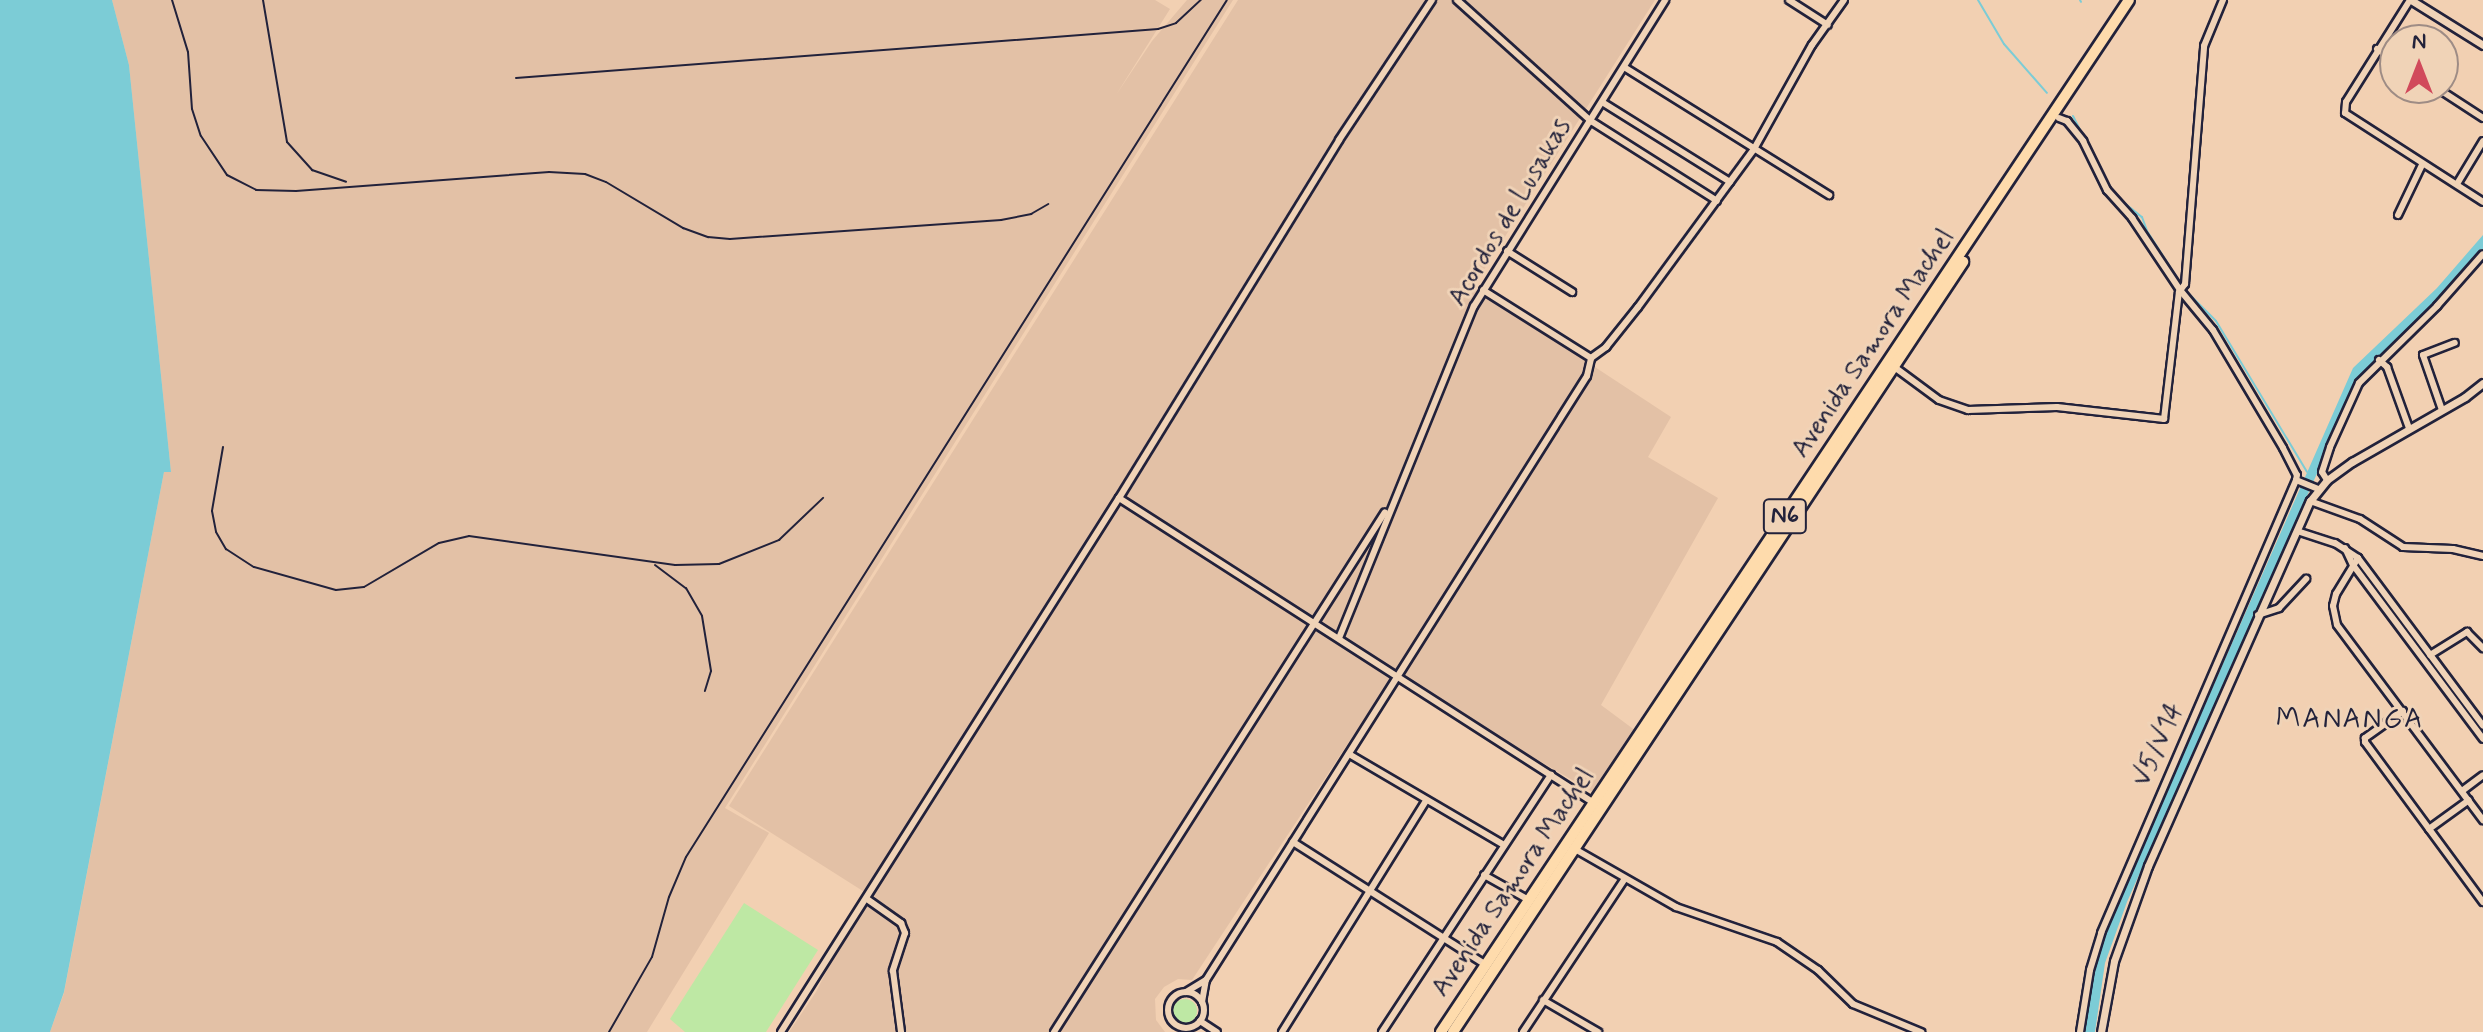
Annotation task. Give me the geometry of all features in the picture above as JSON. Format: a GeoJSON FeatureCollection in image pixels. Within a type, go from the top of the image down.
{"type":"FeatureCollection","features":[{"type":"Feature","properties":{"kind":"highway","name":"Avenida Samora Machel"},"geometry":{"type":"LineString","coordinates":[[1453,1032],[1571,847],[2129,0]]}},
{"type":"Feature","properties":{"kind":"highway","name":"Avenida Samora Machel"},"geometry":{"type":"LineString","coordinates":[[1441,1032],[1529,900],[1571,847],[1594,803],[2137,0]]}},
{"type":"Feature","properties":{"kind":"street"},"geometry":{"type":"LineString","coordinates":[[781,1032],[1119,498],[1339,140],[1432,0]]}},
{"type":"Feature","properties":{"kind":"street"},"geometry":{"type":"LineString","coordinates":[[1457,0],[1591,121],[1717,201]]}},
{"type":"Feature","properties":{"kind":"street","name":"Acordos de Lusakas"},"geometry":{"type":"LineString","coordinates":[[1392,502],[1483,290],[1665,0]]}},
{"type":"Feature","properties":{"kind":"street"},"geometry":{"type":"LineString","coordinates":[[1789,0],[1828,25]]}},
{"type":"Feature","properties":{"kind":"street"},"geometry":{"type":"LineString","coordinates":[[1170,1018],[1184,1030],[1200,1021],[1204,1012],[1202,1002],[1206,980],[1587,376],[1591,358],[1606,347],[1638,307],[1754,149],[1812,45],[1844,0]]}},
{"type":"Feature","properties":{"kind":"street"},"geometry":{"type":"LineString","coordinates":[[1890,364],[1939,400],[1968,410],[2057,407],[2164,419],[2182,288],[2204,46],[2223,0]]}},
{"type":"Feature","properties":{"kind":"street"},"geometry":{"type":"LineString","coordinates":[[2483,45],[2411,0],[2346,102],[2345,113],[2483,202]]}},
{"type":"Feature","properties":{"kind":"street"},"geometry":{"type":"LineString","coordinates":[[1624,67],[1829,195]]}},
{"type":"Feature","properties":{"kind":"street"},"geometry":{"type":"LineString","coordinates":[[1602,102],[1730,182]]}},
{"type":"Feature","properties":{"kind":"street"},"geometry":{"type":"LineString","coordinates":[[2459,102],[2483,118]]}},
{"type":"Feature","properties":{"kind":"street"},"geometry":{"type":"LineString","coordinates":[[2059,118],[2067,121],[2083,141],[2096,173],[2213,330],[2283,448],[2297,475],[2296,480],[2318,489]]}},
{"type":"Feature","properties":{"kind":"street"},"geometry":{"type":"LineString","coordinates":[[2457,184],[2483,141]]}},
{"type":"Feature","properties":{"kind":"street"},"geometry":{"type":"LineString","coordinates":[[2398,215],[2422,165]]}},
{"type":"Feature","properties":{"kind":"street"},"geometry":{"type":"LineString","coordinates":[[1507,251],[1572,292]]}},
{"type":"Feature","properties":{"kind":"street"},"geometry":{"type":"LineString","coordinates":[[2327,480],[2322,472],[2359,383],[2437,306],[2483,254]]}},
{"type":"Feature","properties":{"kind":"street"},"geometry":{"type":"LineString","coordinates":[[1483,290],[1591,358]]}},
{"type":"Feature","properties":{"kind":"street"},"geometry":{"type":"LineString","coordinates":[[2442,410],[2423,355],[2455,343]]}},
{"type":"Feature","properties":{"kind":"street"},"geometry":{"type":"LineString","coordinates":[[2379,360],[2387,367],[2409,428]]}},
{"type":"Feature","properties":{"kind":"street"},"geometry":{"type":"LineString","coordinates":[[2101,1032],[2107,985],[2129,913],[2310,501],[2327,480],[2483,383]]}},
{"type":"Feature","properties":{"kind":"street","name":"V5/V14"},"geometry":{"type":"LineString","coordinates":[[2080,1032],[2090,970],[2101,933],[2296,480]]}},
{"type":"Feature","properties":{"kind":"street"},"geometry":{"type":"LineString","coordinates":[[1119,498],[1594,803]]}},
{"type":"Feature","properties":{"kind":"street"},"geometry":{"type":"LineString","coordinates":[[2310,501],[2360,519],[2403,547],[2453,549],[2483,556]]}},
{"type":"Feature","properties":{"kind":"street"},"geometry":{"type":"LineString","coordinates":[[1054,1032],[1201,803],[1312,622],[1392,502]]}},
{"type":"Feature","properties":{"kind":"street"},"geometry":{"type":"LineString","coordinates":[[1339,638],[1392,502]]}},
{"type":"Feature","properties":{"kind":"street"},"geometry":{"type":"LineString","coordinates":[[2297,531],[2345,548],[2358,558],[2483,726]]}},
{"type":"Feature","properties":{"kind":"street"},"geometry":{"type":"LineString","coordinates":[[2345,548],[2353,565],[2477,718],[2483,739]]}},
{"type":"Feature","properties":{"kind":"street"},"geometry":{"type":"LineString","coordinates":[[2358,558],[2336,594],[2333,616],[2483,820]]}},
{"type":"Feature","properties":{"kind":"street"},"geometry":{"type":"LineString","coordinates":[[2258,615],[2279,608],[2306,579]]}},
{"type":"Feature","properties":{"kind":"street"},"geometry":{"type":"LineString","coordinates":[[2430,655],[2467,632],[2483,648]]}},
{"type":"Feature","properties":{"kind":"street"},"geometry":{"type":"LineString","coordinates":[[2403,711],[2364,740],[2483,902]]}},
{"type":"Feature","properties":{"kind":"street"},"geometry":{"type":"LineString","coordinates":[[1349,754],[1504,845]]}},
{"type":"Feature","properties":{"kind":"street"},"geometry":{"type":"LineString","coordinates":[[1382,1032],[1551,775]]}},
{"type":"Feature","properties":{"kind":"street"},"geometry":{"type":"LineString","coordinates":[[2462,791],[2483,775]]}},
{"type":"Feature","properties":{"kind":"street"},"geometry":{"type":"LineString","coordinates":[[2429,829],[2469,800]]}},
{"type":"Feature","properties":{"kind":"street"},"geometry":{"type":"LineString","coordinates":[[1282,1032],[1426,801]]}},
{"type":"Feature","properties":{"kind":"street"},"geometry":{"type":"LineString","coordinates":[[1293,842],[1486,965]]}},
{"type":"Feature","properties":{"kind":"street"},"geometry":{"type":"LineString","coordinates":[[1571,847],[1624,880],[1693,915],[1777,942],[1818,970],[1853,1004],[1921,1032]]}},
{"type":"Feature","properties":{"kind":"street"},"geometry":{"type":"LineString","coordinates":[[1484,875],[1529,900]]}},
{"type":"Feature","properties":{"kind":"street"},"geometry":{"type":"LineString","coordinates":[[1523,1032],[1624,880]]}},
{"type":"Feature","properties":{"kind":"street"},"geometry":{"type":"LineString","coordinates":[[867,899],[901,923],[905,933],[893,971],[901,1032]]}},
{"type":"Feature","properties":{"kind":"street"},"geometry":{"type":"LineString","coordinates":[[1168,1032],[1170,1002],[1206,980]]}},
{"type":"Feature","properties":{"kind":"street"},"geometry":{"type":"LineString","coordinates":[[1186,992],[1202,1002]]}},
{"type":"Feature","properties":{"kind":"street"},"geometry":{"type":"LineString","coordinates":[[1543,1000],[1598,1032]]}},
{"type":"Feature","properties":{"kind":"street"},"geometry":{"type":"LineString","coordinates":[[1200,1021],[1217,1032]]}},
{"type":"Feature","properties":{"kind":"shaded area"},"geometry":{"type":"Polygon","coordinates":[[[112,0],[1155,0],[1170,9],[1116,95],[1152,41],[1187,0],[1233,0],[725,808],[769,833],[647,1032],[50,1032],[64,993],[164,472],[171,472],[129,65],[112,0]]]}},
{"type":"Feature","properties":{"kind":"shaded area"},"geometry":{"type":"Polygon","coordinates":[[[1238,0],[1655,0],[1473,287],[1671,417],[1648,457],[1718,498],[1601,705],[1636,731],[1596,794],[1393,675],[1192,980],[1178,979],[1164,987],[1155,999],[1156,1020],[1165,1032],[789,1032],[816,992],[866,893],[729,806],[1238,0]]]}},
{"type":"Feature","properties":{"kind":"green space"},"geometry":{"type":"Polygon","coordinates":[[[744,903],[818,950],[766,1032],[685,1032],[670,1019],[744,903]]]}},
{"type":"Feature","properties":{"kind":"green space"},"geometry":{"type":"Polygon","coordinates":[[[1185,999],[1194,1002],[1197,1011],[1194,1020],[1185,1023],[1176,1020],[1173,1011],[1176,1002],[1185,999]]]}},
{"type":"Feature","properties":{"kind":"water"},"geometry":{"type":"Polygon","coordinates":[[[0,0],[112,0],[129,65],[171,472],[164,472],[64,992],[50,1032],[0,1032],[0,0]]]}},
{"type":"Feature","properties":{"kind":"water"},"geometry":{"type":"Polygon","coordinates":[[[2483,235],[2483,249],[2435,305],[2379,356],[2358,381],[2127,902],[2105,963],[2095,1032],[2083,1032],[2091,977],[2106,930],[2353,368],[2437,288],[2483,235]]]}},
{"type":"Feature","properties":{"kind":"waterway"},"geometry":{"type":"LineString","coordinates":[[1978,0],[2004,44],[2047,93]]}},
{"type":"Feature","properties":{"kind":"waterway"},"geometry":{"type":"LineString","coordinates":[[2073,116],[2091,151]]}},
{"type":"Feature","properties":{"kind":"waterway"},"geometry":{"type":"LineString","coordinates":[[2117,197],[2142,217],[2147,231],[2181,284]]}},
{"type":"Feature","properties":{"kind":"waterway"},"geometry":{"type":"LineString","coordinates":[[2184,289],[2216,321],[2307,472]]}},
{"type":"Feature","properties":{"kind":"railway"},"geometry":{"type":"LineString","coordinates":[[172,0],[188,52],[192,109],[201,136],[227,175],[256,190],[296,191],[549,172],[585,174],[606,182],[683,228],[708,237],[730,239],[1001,220],[1031,214],[1048,204]]}},
{"type":"Feature","properties":{"kind":"railway"},"geometry":{"type":"LineString","coordinates":[[263,0],[287,142],[312,170],[346,182]]}},
{"type":"Feature","properties":{"kind":"railway"},"geometry":{"type":"LineString","coordinates":[[516,78],[1158,29],[1176,23],[1201,0]]}},
{"type":"Feature","properties":{"kind":"railway"},"geometry":{"type":"LineString","coordinates":[[609,1032],[652,957],[669,897],[686,857],[1227,0]]}},
{"type":"Feature","properties":{"kind":"railway"},"geometry":{"type":"LineString","coordinates":[[223,447],[212,511],[216,532],[226,549],[254,567],[336,590],[364,587],[439,543],[469,536],[675,565],[719,564],[779,540],[823,498]]}},
{"type":"Feature","properties":{"kind":"railway"},"geometry":{"type":"LineString","coordinates":[[655,565],[686,588],[702,616],[711,671],[705,691]]}},
{"type":"Feature","properties":{"kind":"district","name":"MANANGA"},"geometry":{"type":"Point","coordinates":[2350,720]}}]}
